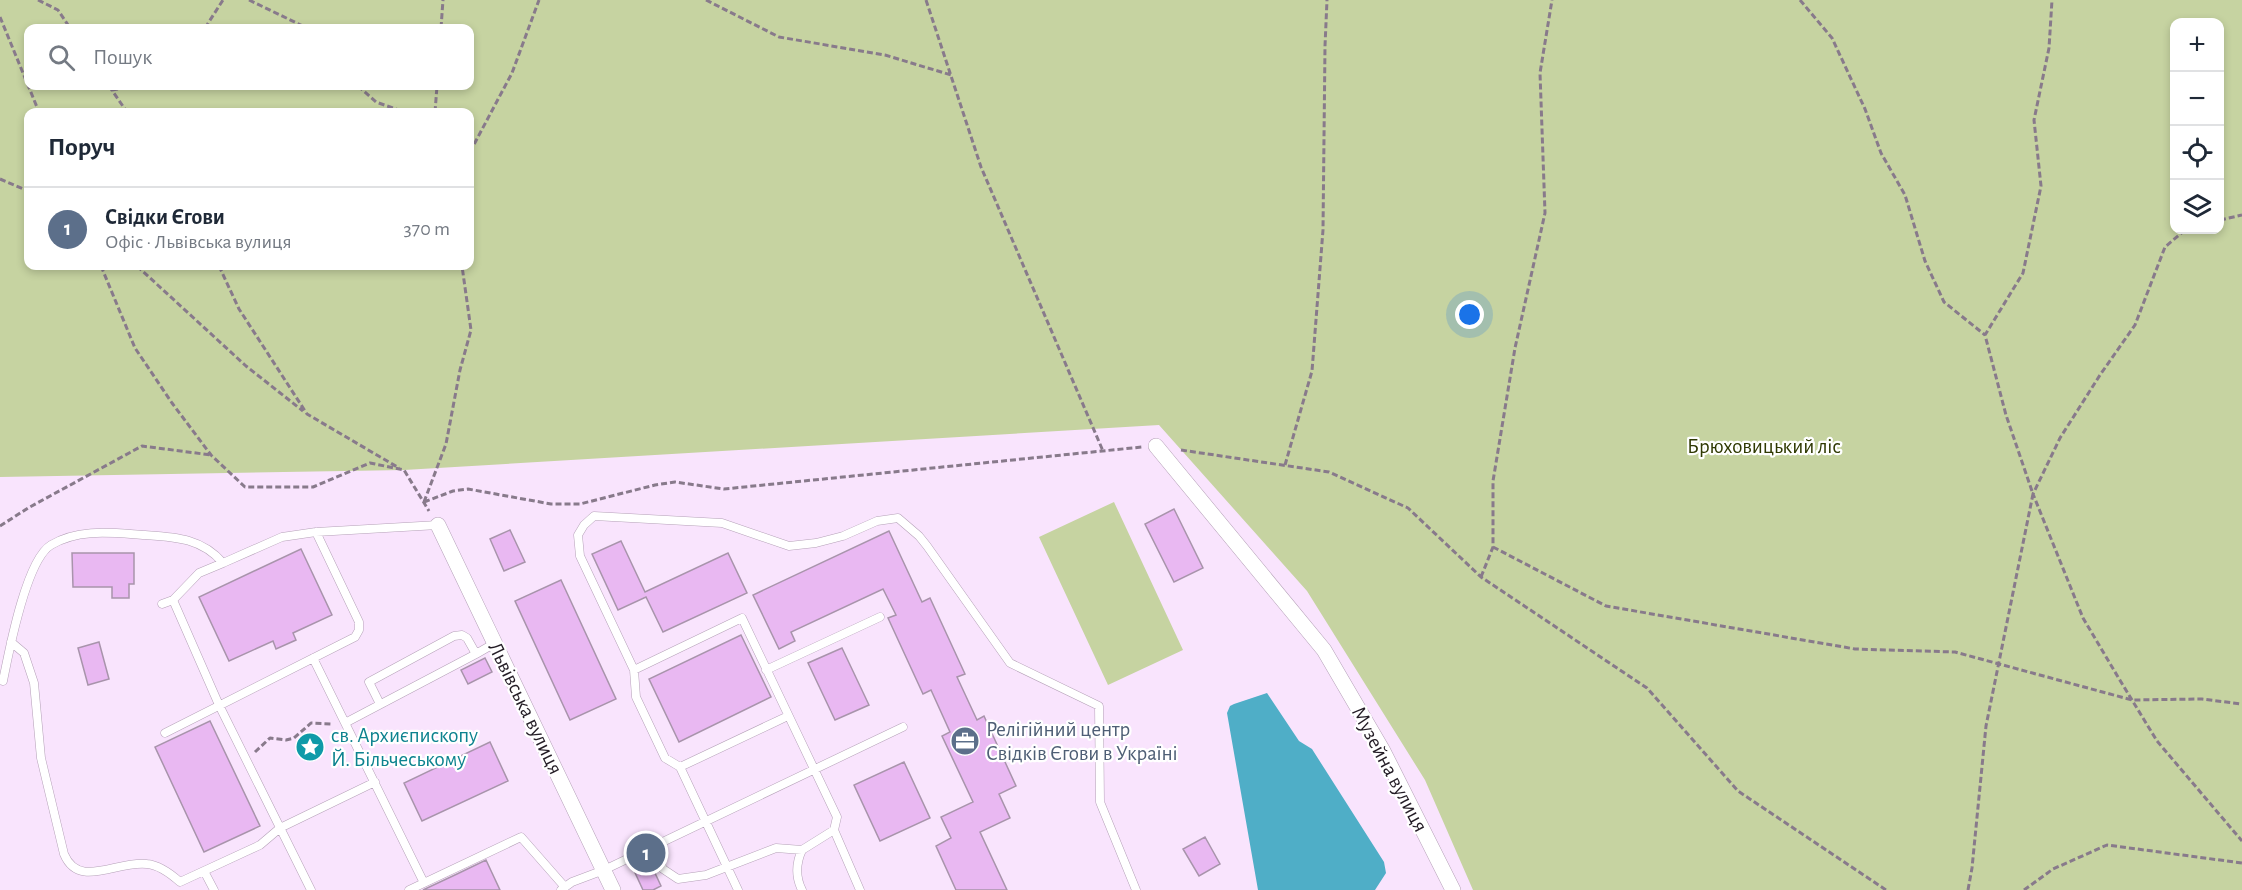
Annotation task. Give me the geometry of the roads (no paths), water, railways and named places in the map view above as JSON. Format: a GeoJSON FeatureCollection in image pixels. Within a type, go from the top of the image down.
{"type":"FeatureCollection","features":[{"type":"Feature","properties":{"kind":"street","name":"Музейна вулиця"},"geometry":{"type":"LineString","coordinates":[[1156,446],[1324,650],[1383,751],[1453,890]]}},
{"type":"Feature","properties":{"kind":"street","name":"Львівська вулиця"},"geometry":{"type":"LineString","coordinates":[[438,525],[614,890]]}},
{"type":"Feature","properties":{"kind":"lane"},"geometry":{"type":"LineString","coordinates":[[738,890],[680,767],[665,758],[636,697],[634,670],[580,556],[578,535],[584,525],[594,516],[722,523],[789,546],[816,543],[843,536],[877,521],[898,518],[923,541],[1010,663],[1099,706],[1100,802],[1136,890]]}},
{"type":"Feature","properties":{"kind":"lane"},"geometry":{"type":"LineString","coordinates":[[162,604],[173,600],[199,573],[282,537],[316,532],[438,525]]}},
{"type":"Feature","properties":{"kind":"lane"},"geometry":{"type":"LineString","coordinates":[[3,681],[11,642],[36,562],[49,546],[65,538],[99,532],[184,537],[215,553],[224,563]]}},
{"type":"Feature","properties":{"kind":"lane"},"geometry":{"type":"LineString","coordinates":[[165,733],[355,637],[359,630],[359,622],[316,532]]}},
{"type":"Feature","properties":{"kind":"lane"},"geometry":{"type":"LineString","coordinates":[[173,600],[219,705],[311,890]]}},
{"type":"Feature","properties":{"kind":"lane"},"geometry":{"type":"LineString","coordinates":[[766,670],[880,617]]}},
{"type":"Feature","properties":{"kind":"lane"},"geometry":{"type":"LineString","coordinates":[[634,670],[742,618],[837,817],[834,830],[860,890]]}},
{"type":"Feature","properties":{"kind":"lane"},"geometry":{"type":"LineString","coordinates":[[380,704],[369,682],[454,636],[462,635],[467,638],[476,654]]}},
{"type":"Feature","properties":{"kind":"lane"},"geometry":{"type":"LineString","coordinates":[[11,642],[24,653],[34,683],[41,758],[64,854],[71,867],[77,872],[91,875],[125,865],[148,864],[167,872],[180,882],[260,845],[280,828],[375,782]]}},
{"type":"Feature","properties":{"kind":"lane"},"geometry":{"type":"LineString","coordinates":[[345,723],[495,643]]}},
{"type":"Feature","properties":{"kind":"lane"},"geometry":{"type":"LineString","coordinates":[[313,658],[424,883]]}},
{"type":"Feature","properties":{"kind":"lane"},"geometry":{"type":"LineString","coordinates":[[680,767],[788,716]]}},
{"type":"Feature","properties":{"kind":"lane"},"geometry":{"type":"LineString","coordinates":[[409,890],[521,837],[563,888],[903,727]]}},
{"type":"Feature","properties":{"kind":"lane"},"geometry":{"type":"LineString","coordinates":[[652,846],[663,869],[678,879],[706,875],[776,848],[802,850],[834,830]]}},
{"type":"Feature","properties":{"kind":"lane"},"geometry":{"type":"LineString","coordinates":[[802,850],[797,863],[798,882],[802,890]]}},
{"type":"Feature","properties":{"kind":"lane"},"geometry":{"type":"LineString","coordinates":[[204,870],[214,890]]}},
{"type":"Feature","properties":{"kind":"water"},"geometry":{"type":"Polygon","coordinates":[[[1267,693],[1299,741],[1312,749],[1384,862],[1386,873],[1375,890],[1258,890],[1227,713],[1230,706],[1234,704],[1267,693]]]}},
{"type":"Feature","properties":{"kind":"place","name":"Релігійний центр Свідків Єгови в Україні"},"geometry":{"type":"Point","coordinates":[965,741]}},
{"type":"Feature","properties":{"kind":"place","name":"св. Архиєпископу Й. Більчеському"},"geometry":{"type":"Point","coordinates":[310,747]}},
{"type":"Feature","properties":{"kind":"place","name":"Свідки Єгови"},"geometry":{"type":"Point","coordinates":[646,853]}},
{"type":"Feature","properties":{"kind":"park label","name":"Брюховицький ліс"},"geometry":{"type":"Point","coordinates":[1764,446]}}]}
